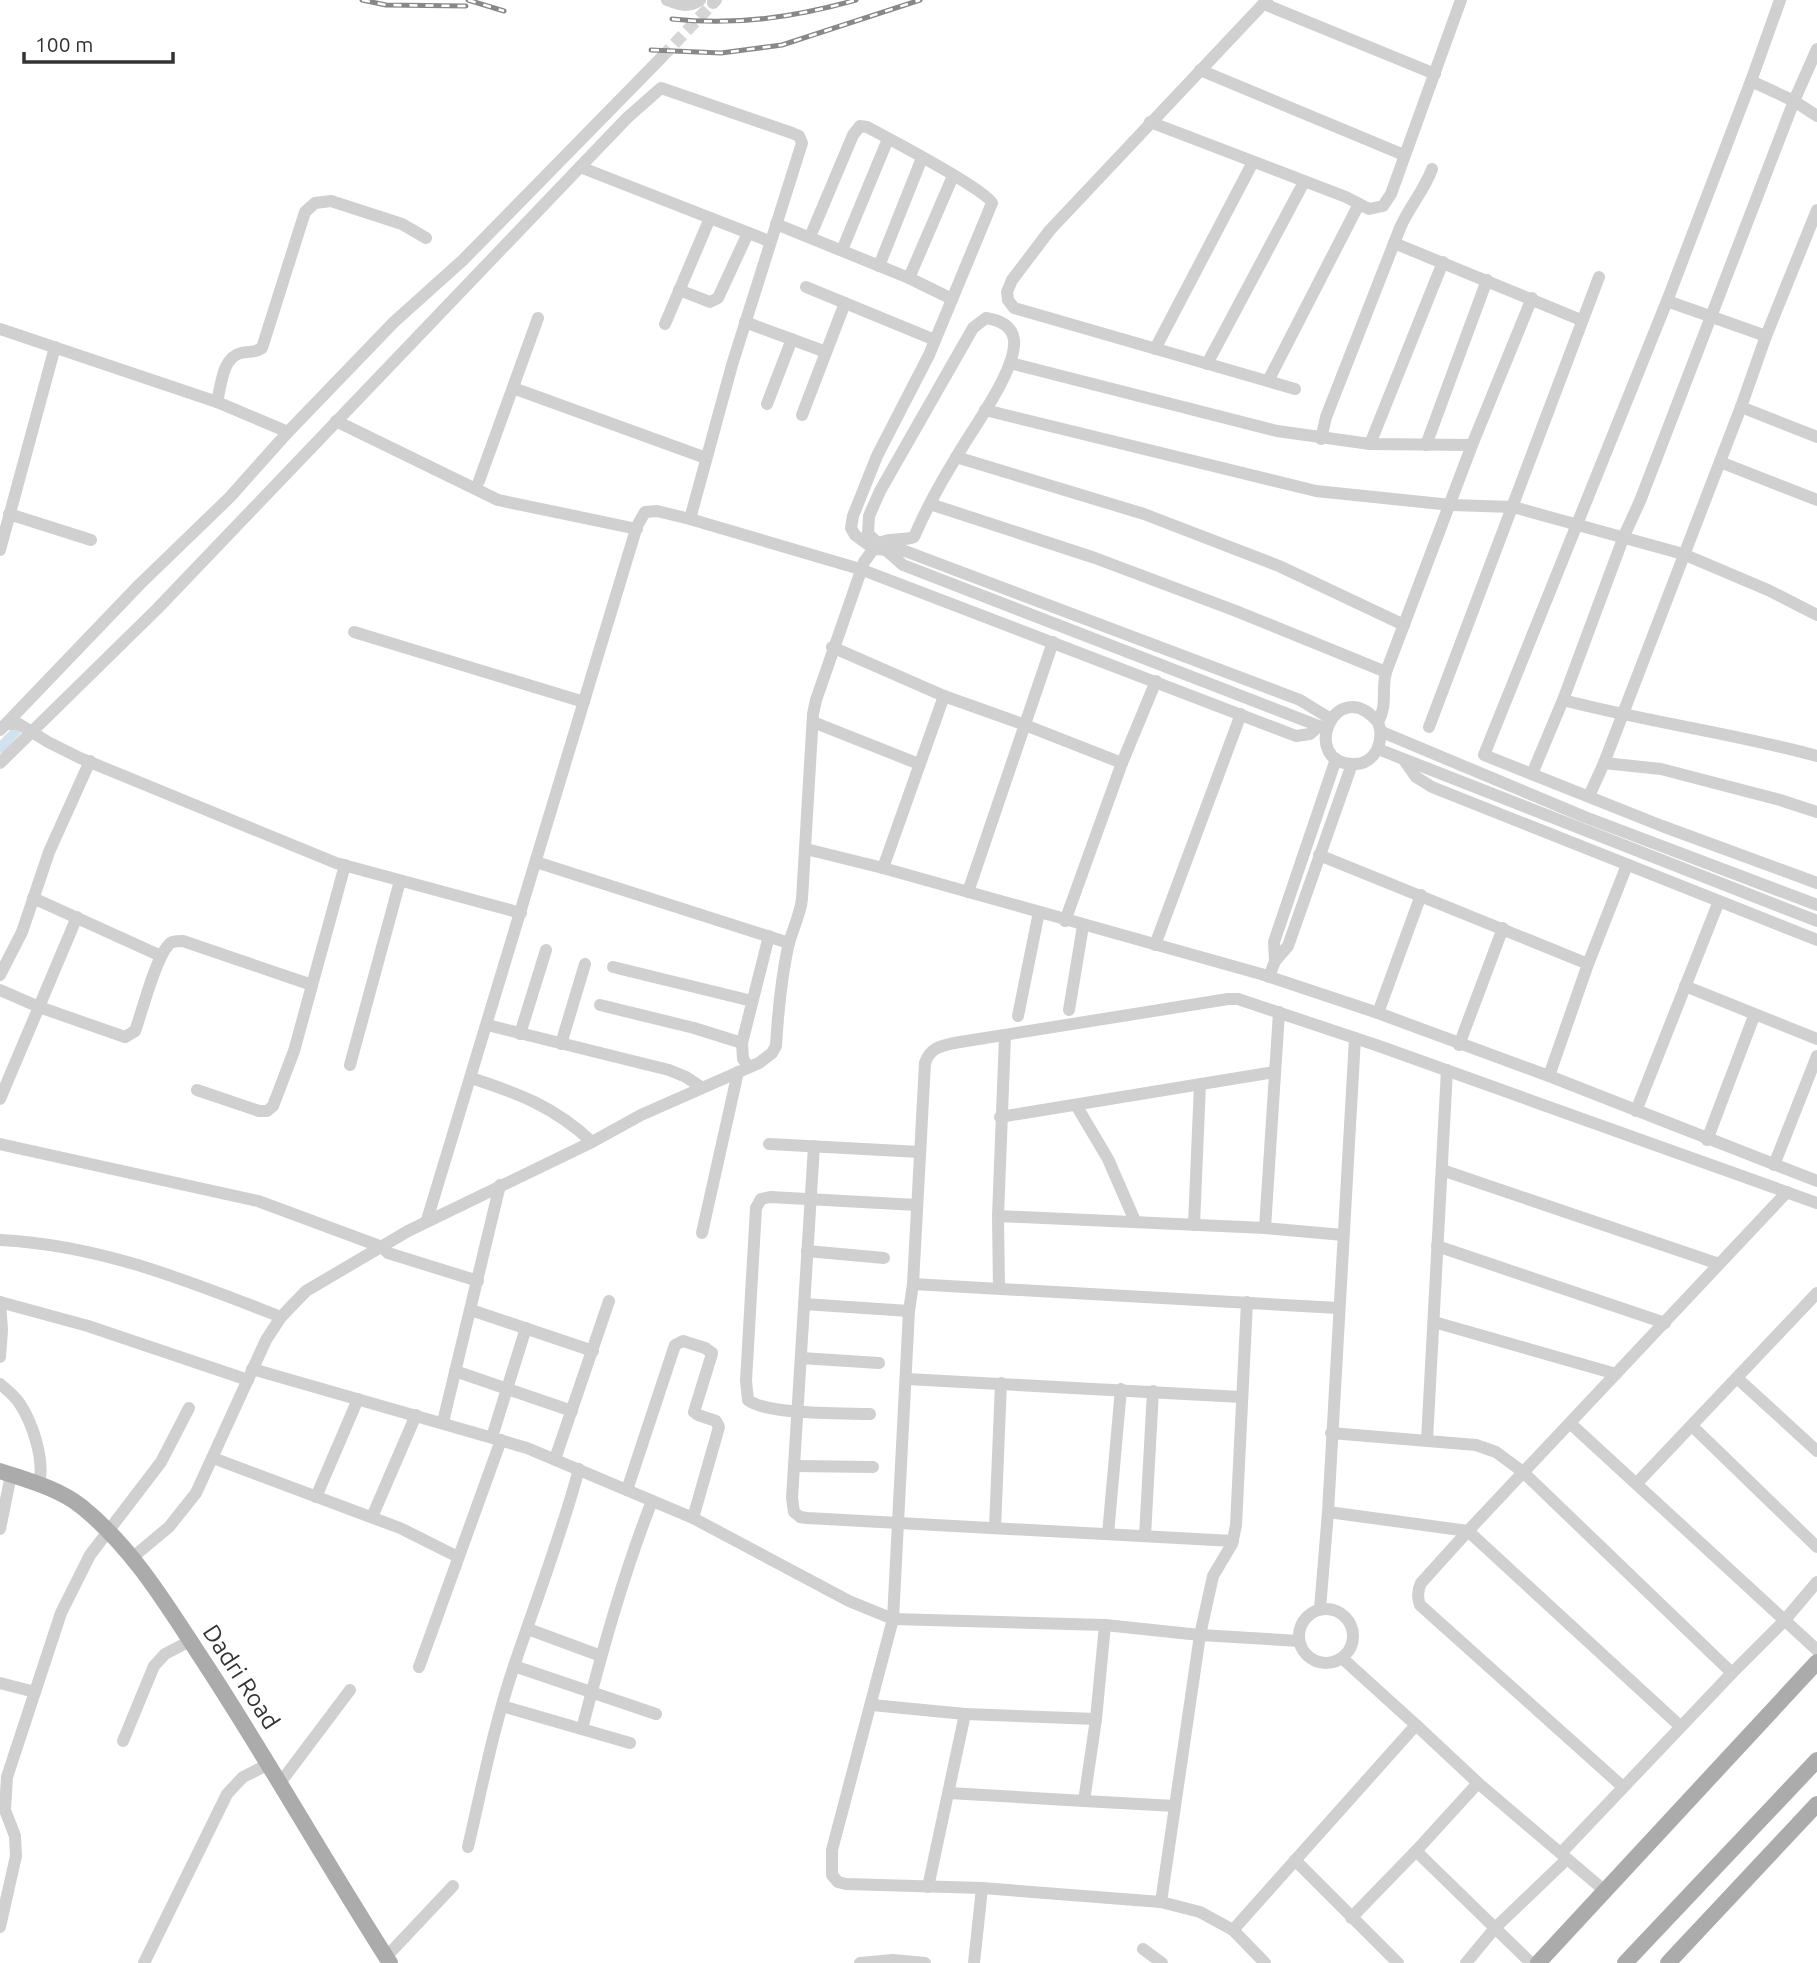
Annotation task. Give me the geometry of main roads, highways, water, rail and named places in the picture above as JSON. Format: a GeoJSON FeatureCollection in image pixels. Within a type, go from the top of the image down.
{"type":"FeatureCollection","features":[{"type":"Feature","properties":{"kind":"main road","name":"Dadri Road"},"geometry":{"type":"LineString","coordinates":[[6,1473],[39,1484],[80,1506],[133,1557],[269,1764],[388,1960]]}},
{"type":"Feature","properties":{"kind":"main road"},"geometry":{"type":"LineString","coordinates":[[1538,1963],[1817,1662]]}},
{"type":"Feature","properties":{"kind":"main road"},"geometry":{"type":"LineString","coordinates":[[1625,1963],[1817,1760]]}},
{"type":"Feature","properties":{"kind":"main road"},"geometry":{"type":"LineString","coordinates":[[1668,1963],[1817,1804]]}},
{"type":"Feature","properties":{"kind":"waterway"},"geometry":{"type":"LineString","coordinates":[[0,748],[16,731]]}},
{"type":"Feature","properties":{"kind":"tunnel"},"geometry":{"type":"LineString","coordinates":[[662,57],[713,3]]}},
{"type":"Feature","properties":{"kind":"railway"},"geometry":{"type":"LineString","coordinates":[[362,0],[386,5],[466,6]]}},
{"type":"Feature","properties":{"kind":"railway"},"geometry":{"type":"LineString","coordinates":[[468,0],[504,11]]}},
{"type":"Feature","properties":{"kind":"railway"},"geometry":{"type":"LineString","coordinates":[[672,19],[742,21],[811,11],[856,0]]}},
{"type":"Feature","properties":{"kind":"railway"},"geometry":{"type":"LineString","coordinates":[[651,50],[721,53],[782,45],[920,0]]}}]}
